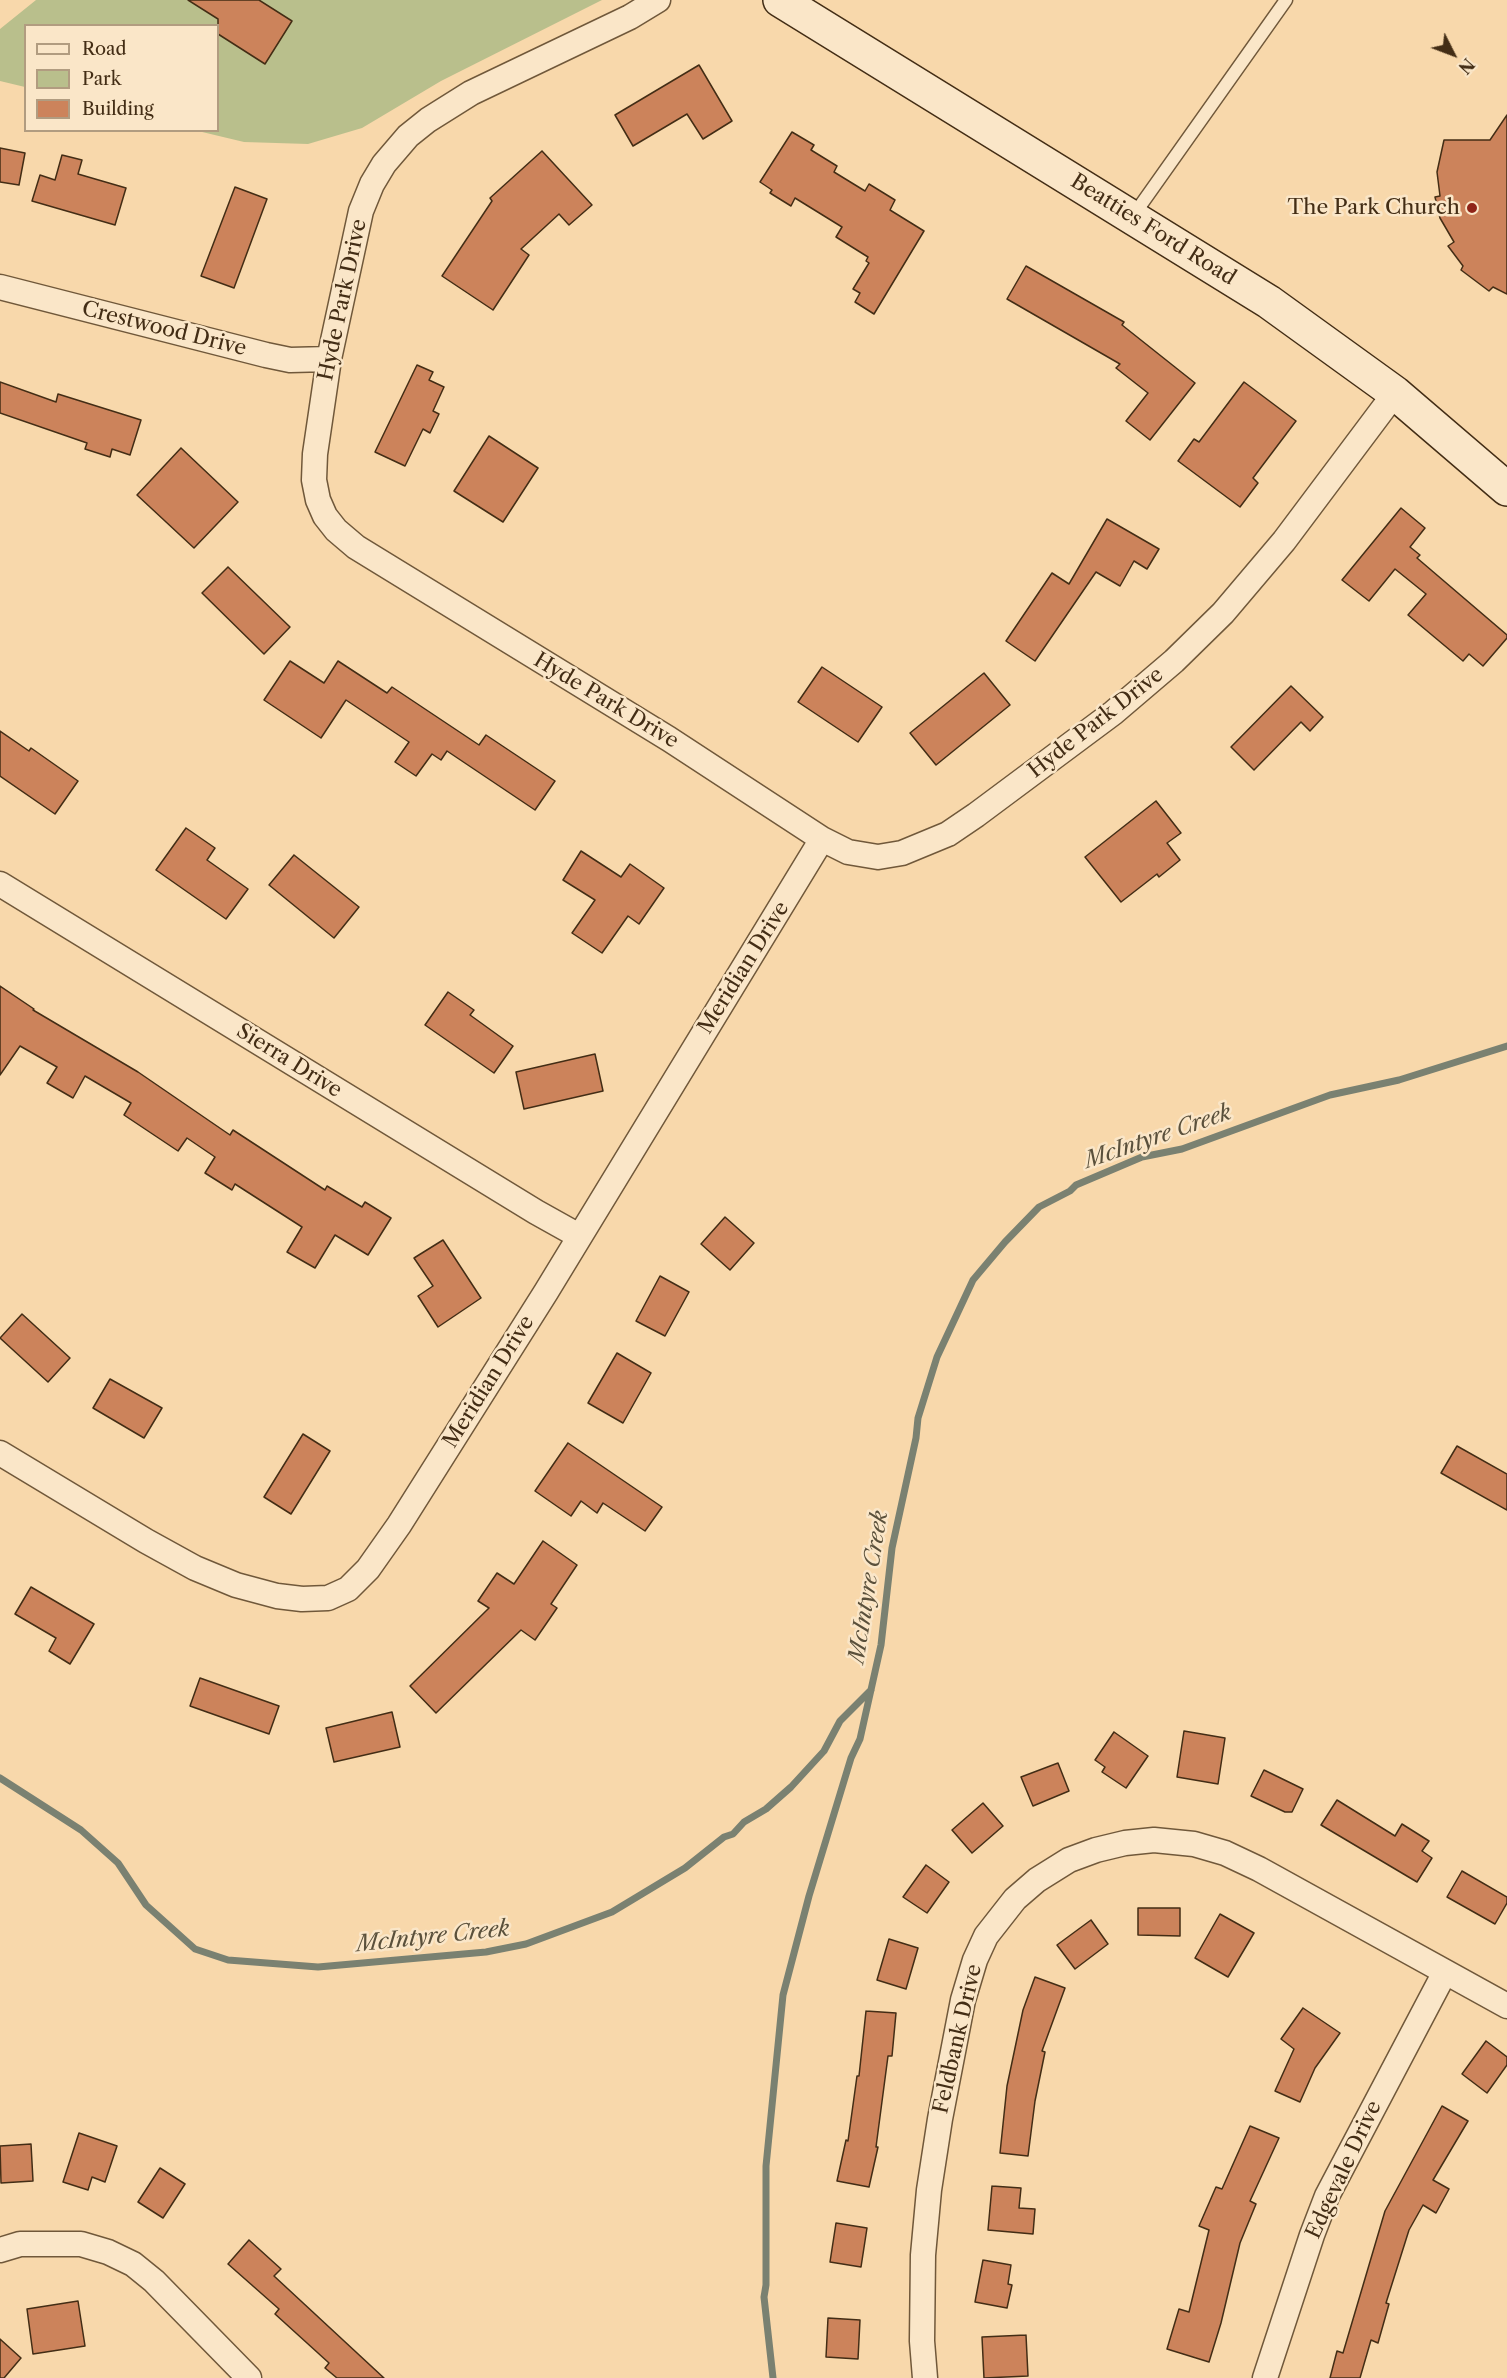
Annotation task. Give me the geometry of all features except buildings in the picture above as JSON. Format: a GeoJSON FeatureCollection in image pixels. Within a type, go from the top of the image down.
{"type":"FeatureCollection","features":[{"type":"Feature","properties":{"kind":"main road","name":"Beatties Ford Road"},"geometry":{"type":"LineString","coordinates":[[780,0],[1269,302],[1395,393],[1507,489]]}},
{"type":"Feature","properties":{"kind":"street","name":"Hyde Park Drive"},"geometry":{"type":"LineString","coordinates":[[658,0],[630,16],[471,93],[428,120],[408,136],[384,164],[372,184],[361,211],[352,243],[330,358],[315,454],[314,480],[321,508],[336,530],[356,547],[669,739],[822,838],[848,852],[878,857],[902,853],[948,834],[1113,713],[1174,661],[1223,613],[1284,541],[1395,393]]}},
{"type":"Feature","properties":{"kind":"street","name":"Crestwood Drive"},"geometry":{"type":"LineString","coordinates":[[0,287],[266,355],[290,360],[330,358]]}},
{"type":"Feature","properties":{"kind":"street","name":"Meridian Drive"},"geometry":{"type":"LineString","coordinates":[[0,1453],[146,1541],[195,1568],[236,1585],[277,1596],[302,1599],[328,1598],[348,1589],[361,1576],[399,1525],[785,903],[822,838]]}},
{"type":"Feature","properties":{"kind":"street","name":"Sierra Drive"},"geometry":{"type":"LineString","coordinates":[[0,884],[536,1212],[579,1236]]}},
{"type":"Feature","properties":{"kind":"street","name":"Feldbank Drive"},"geometry":{"type":"LineString","coordinates":[[925,2378],[922,2341],[923,2255],[929,2190],[963,2000],[975,1960],[986,1936],[1015,1899],[1037,1880],[1069,1860],[1125,1843],[1154,1840],[1194,1844],[1225,1853],[1259,1869],[1507,2006]]}},
{"type":"Feature","properties":{"kind":"street","name":"Edgevale Drive"},"geometry":{"type":"LineString","coordinates":[[1265,2378],[1308,2245],[1328,2196],[1445,1972]]}},
{"type":"Feature","properties":{"kind":"street"},"geometry":{"type":"LineString","coordinates":[[0,2250],[20,2244],[81,2244],[108,2252],[133,2264],[154,2281],[249,2378]]}},
{"type":"Feature","properties":{"kind":"lane"},"geometry":{"type":"LineString","coordinates":[[1133,217],[1286,0]]}},
{"type":"Feature","properties":{"kind":"green space"},"geometry":{"type":"Polygon","coordinates":[[[36,0],[602,0],[441,81],[362,128],[308,144],[244,142],[202,132],[219,132],[219,24],[24,24],[24,87],[0,81],[0,29],[36,0]]]}},
{"type":"Feature","properties":{"kind":"waterway","name":"McIntyre Creek"},"geometry":{"type":"LineString","coordinates":[[773,2378],[764,2297],[766,2285],[766,2166],[783,1995],[809,1896],[851,1758],[860,1739],[881,1645],[892,1548],[916,1438],[918,1418],[937,1357],[973,1280],[1039,1207],[1070,1191],[1076,1185],[1142,1157],[1182,1149],[1330,1095],[1399,1080],[1507,1046]]}},
{"type":"Feature","properties":{"kind":"waterway","name":"McIntyre Creek"},"geometry":{"type":"LineString","coordinates":[[0,1778],[81,1830],[118,1863],[146,1905],[195,1949],[228,1960],[318,1967],[486,1952],[526,1944],[612,1912],[685,1868],[724,1837],[733,1834],[744,1822],[766,1809],[791,1787],[824,1751],[840,1721],[871,1690]]}},
{"type":"Feature","properties":{"kind":"place","name":"The Park Church"},"geometry":{"type":"Point","coordinates":[1472,208]}}]}
